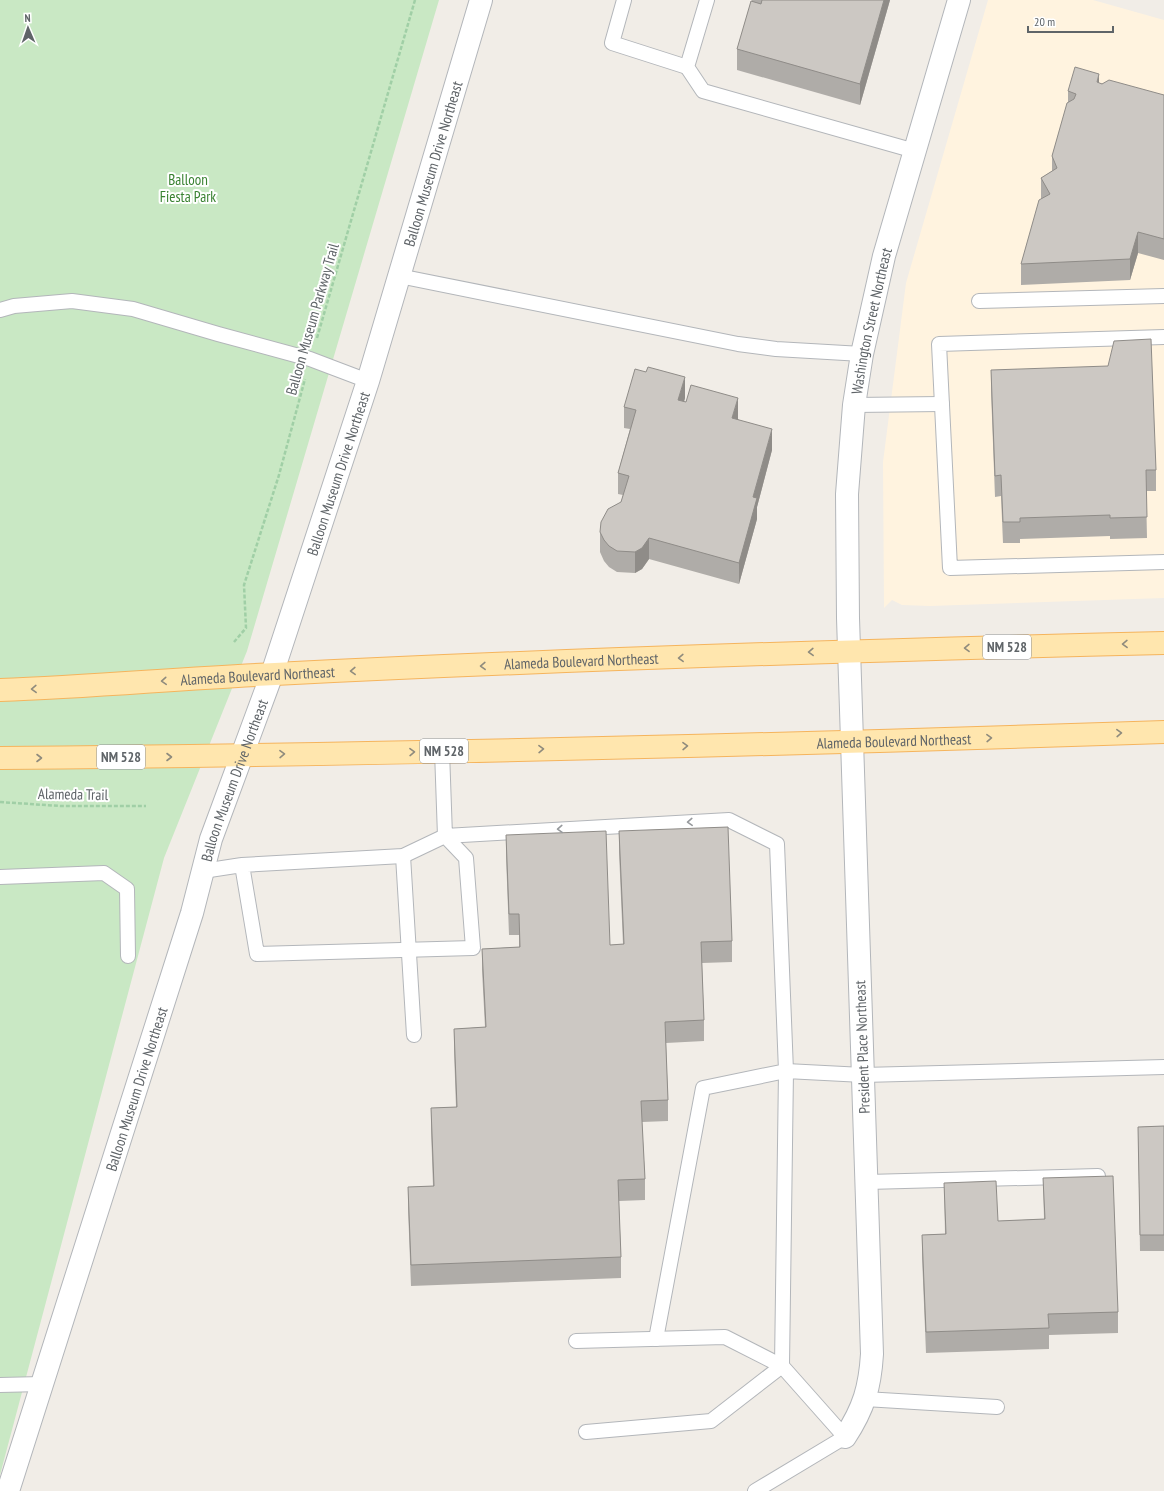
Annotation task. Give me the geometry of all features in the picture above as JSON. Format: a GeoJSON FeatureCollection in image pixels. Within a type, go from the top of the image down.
{"type":"FeatureCollection","features":[{"type":"Feature","properties":{"kind":"main road","name":"Alameda Boulevard Northeast"},"geometry":{"type":"LineString","coordinates":[[0,690],[79,688],[272,674],[850,651],[1164,643]]}},
{"type":"Feature","properties":{"kind":"main road","name":"Alameda Boulevard Northeast"},"geometry":{"type":"LineString","coordinates":[[0,758],[243,755],[852,743],[1164,732]]}},
{"type":"Feature","properties":{"kind":"street","name":"Balloon Museum Drive Northeast"},"geometry":{"type":"LineString","coordinates":[[8,1491],[187,927],[211,839],[272,674],[368,381],[481,0]]}},
{"type":"Feature","properties":{"kind":"street","name":"Washington Street Northeast"},"geometry":{"type":"LineString","coordinates":[[850,651],[847,494],[854,405],[862,354],[884,256],[959,0]]}},
{"type":"Feature","properties":{"kind":"street","name":"President Place Northeast"},"geometry":{"type":"LineString","coordinates":[[845,1436],[857,1419],[865,1399],[870,1378],[872,1354],[850,651]]}},
{"type":"Feature","properties":{"kind":"lane"},"geometry":{"type":"LineString","coordinates":[[624,0],[612,43],[688,67],[704,91],[915,151]]}},
{"type":"Feature","properties":{"kind":"lane"},"geometry":{"type":"LineString","coordinates":[[688,67],[707,0]]}},
{"type":"Feature","properties":{"kind":"lane"},"geometry":{"type":"LineString","coordinates":[[399,276],[738,344],[776,349],[862,354]]}},
{"type":"Feature","properties":{"kind":"lane"},"geometry":{"type":"LineString","coordinates":[[979,301],[1164,296]]}},
{"type":"Feature","properties":{"kind":"lane"},"geometry":{"type":"LineString","coordinates":[[0,310],[14,306],[72,301],[133,309],[310,359],[368,381]]}},
{"type":"Feature","properties":{"kind":"lane"},"geometry":{"type":"LineString","coordinates":[[1164,337],[939,344],[950,568],[1164,562]]}},
{"type":"Feature","properties":{"kind":"lane"},"geometry":{"type":"LineString","coordinates":[[854,405],[942,404]]}},
{"type":"Feature","properties":{"kind":"lane"},"geometry":{"type":"LineString","coordinates":[[242,865],[257,954],[473,948],[466,858],[445,836],[442,751]]}},
{"type":"Feature","properties":{"kind":"lane"},"geometry":{"type":"LineString","coordinates":[[203,871],[242,865],[402,856],[445,836],[464,834],[729,820],[776,844],[786,1071],[782,1366]]}},
{"type":"Feature","properties":{"kind":"lane"},"geometry":{"type":"LineString","coordinates":[[402,856],[414,1035]]}},
{"type":"Feature","properties":{"kind":"lane"},"geometry":{"type":"LineString","coordinates":[[0,877],[104,873],[127,890],[128,956]]}},
{"type":"Feature","properties":{"kind":"lane"},"geometry":{"type":"LineString","coordinates":[[656,1339],[703,1088],[786,1071],[863,1075],[1164,1067]]}},
{"type":"Feature","properties":{"kind":"lane"},"geometry":{"type":"LineString","coordinates":[[866,1182],[1098,1176]]}},
{"type":"Feature","properties":{"kind":"lane"},"geometry":{"type":"LineString","coordinates":[[576,1341],[725,1337],[782,1366],[845,1436],[755,1491]]}},
{"type":"Feature","properties":{"kind":"lane"},"geometry":{"type":"LineString","coordinates":[[586,1432],[711,1421],[782,1366]]}},
{"type":"Feature","properties":{"kind":"lane"},"geometry":{"type":"LineString","coordinates":[[0,1385],[42,1384]]}},
{"type":"Feature","properties":{"kind":"lane"},"geometry":{"type":"LineString","coordinates":[[865,1399],[997,1407]]}},
{"type":"Feature","properties":{"kind":"path","name":"Balloon Museum Parkway Trail"},"geometry":{"type":"LineString","coordinates":[[234,642],[246,628],[244,585],[280,475],[310,359],[340,266],[415,0]]}},
{"type":"Feature","properties":{"kind":"path","name":"Alameda Trail"},"geometry":{"type":"LineString","coordinates":[[0,802],[60,806],[146,806]]}},
{"type":"Feature","properties":{"kind":"shaded area"},"geometry":{"type":"Polygon","coordinates":[[[988,0],[1093,0],[1164,20],[1164,598],[930,606],[902,605],[892,600],[884,608],[883,462],[906,283],[988,0]]]}},
{"type":"Feature","properties":{"kind":"green space","name":"Balloon Fiesta Park"},"geometry":{"type":"Polygon","coordinates":[[[0,0],[439,0],[247,651],[164,858],[0,1475],[0,0]]]}},
{"type":"Feature","properties":{"kind":"building"},"geometry":{"type":"Polygon","coordinates":[[[762,0],[884,0],[860,84],[737,49],[751,1],[761,4],[762,0]]]}},
{"type":"Feature","properties":{"kind":"building"},"geometry":{"type":"Polygon","coordinates":[[[1075,67],[1099,74],[1097,82],[1102,84],[1109,80],[1164,95],[1164,239],[1138,232],[1130,259],[1021,264],[1039,200],[1050,194],[1041,178],[1057,168],[1052,156],[1067,103],[1074,99],[1076,94],[1068,91],[1075,67]]]}},
{"type":"Feature","properties":{"kind":"building"},"geometry":{"type":"Polygon","coordinates":[[[1151,339],[1156,470],[1146,470],[1147,517],[1110,518],[1110,515],[1020,518],[1020,522],[1003,522],[1001,475],[995,476],[991,370],[1108,366],[1114,341],[1151,339]]]}},
{"type":"Feature","properties":{"kind":"building"},"geometry":{"type":"Polygon","coordinates":[[[648,367],[685,377],[678,400],[686,402],[691,385],[738,398],[732,418],[772,429],[753,497],[757,498],[739,563],[649,538],[642,548],[635,552],[617,551],[609,546],[600,532],[601,522],[608,509],[621,502],[629,476],[618,473],[636,410],[624,407],[635,369],[646,372],[648,367]]]}},
{"type":"Feature","properties":{"kind":"building"},"geometry":{"type":"Polygon","coordinates":[[[728,827],[732,941],[701,942],[704,1020],[665,1022],[668,1100],[641,1101],[645,1179],[618,1180],[621,1257],[411,1265],[408,1187],[434,1186],[431,1108],[457,1107],[454,1029],[486,1027],[482,949],[520,947],[519,914],[509,914],[506,835],[606,831],[610,945],[624,944],[619,831],[728,827]]]}},
{"type":"Feature","properties":{"kind":"building"},"geometry":{"type":"Polygon","coordinates":[[[1164,1126],[1164,1235],[1140,1235],[1138,1127],[1164,1126]]]}},
{"type":"Feature","properties":{"kind":"building"},"geometry":{"type":"Polygon","coordinates":[[[1113,1176],[1118,1312],[1048,1314],[1049,1328],[926,1332],[922,1235],[946,1234],[944,1183],[996,1181],[998,1221],[1045,1219],[1043,1178],[1113,1176]]]}}]}
